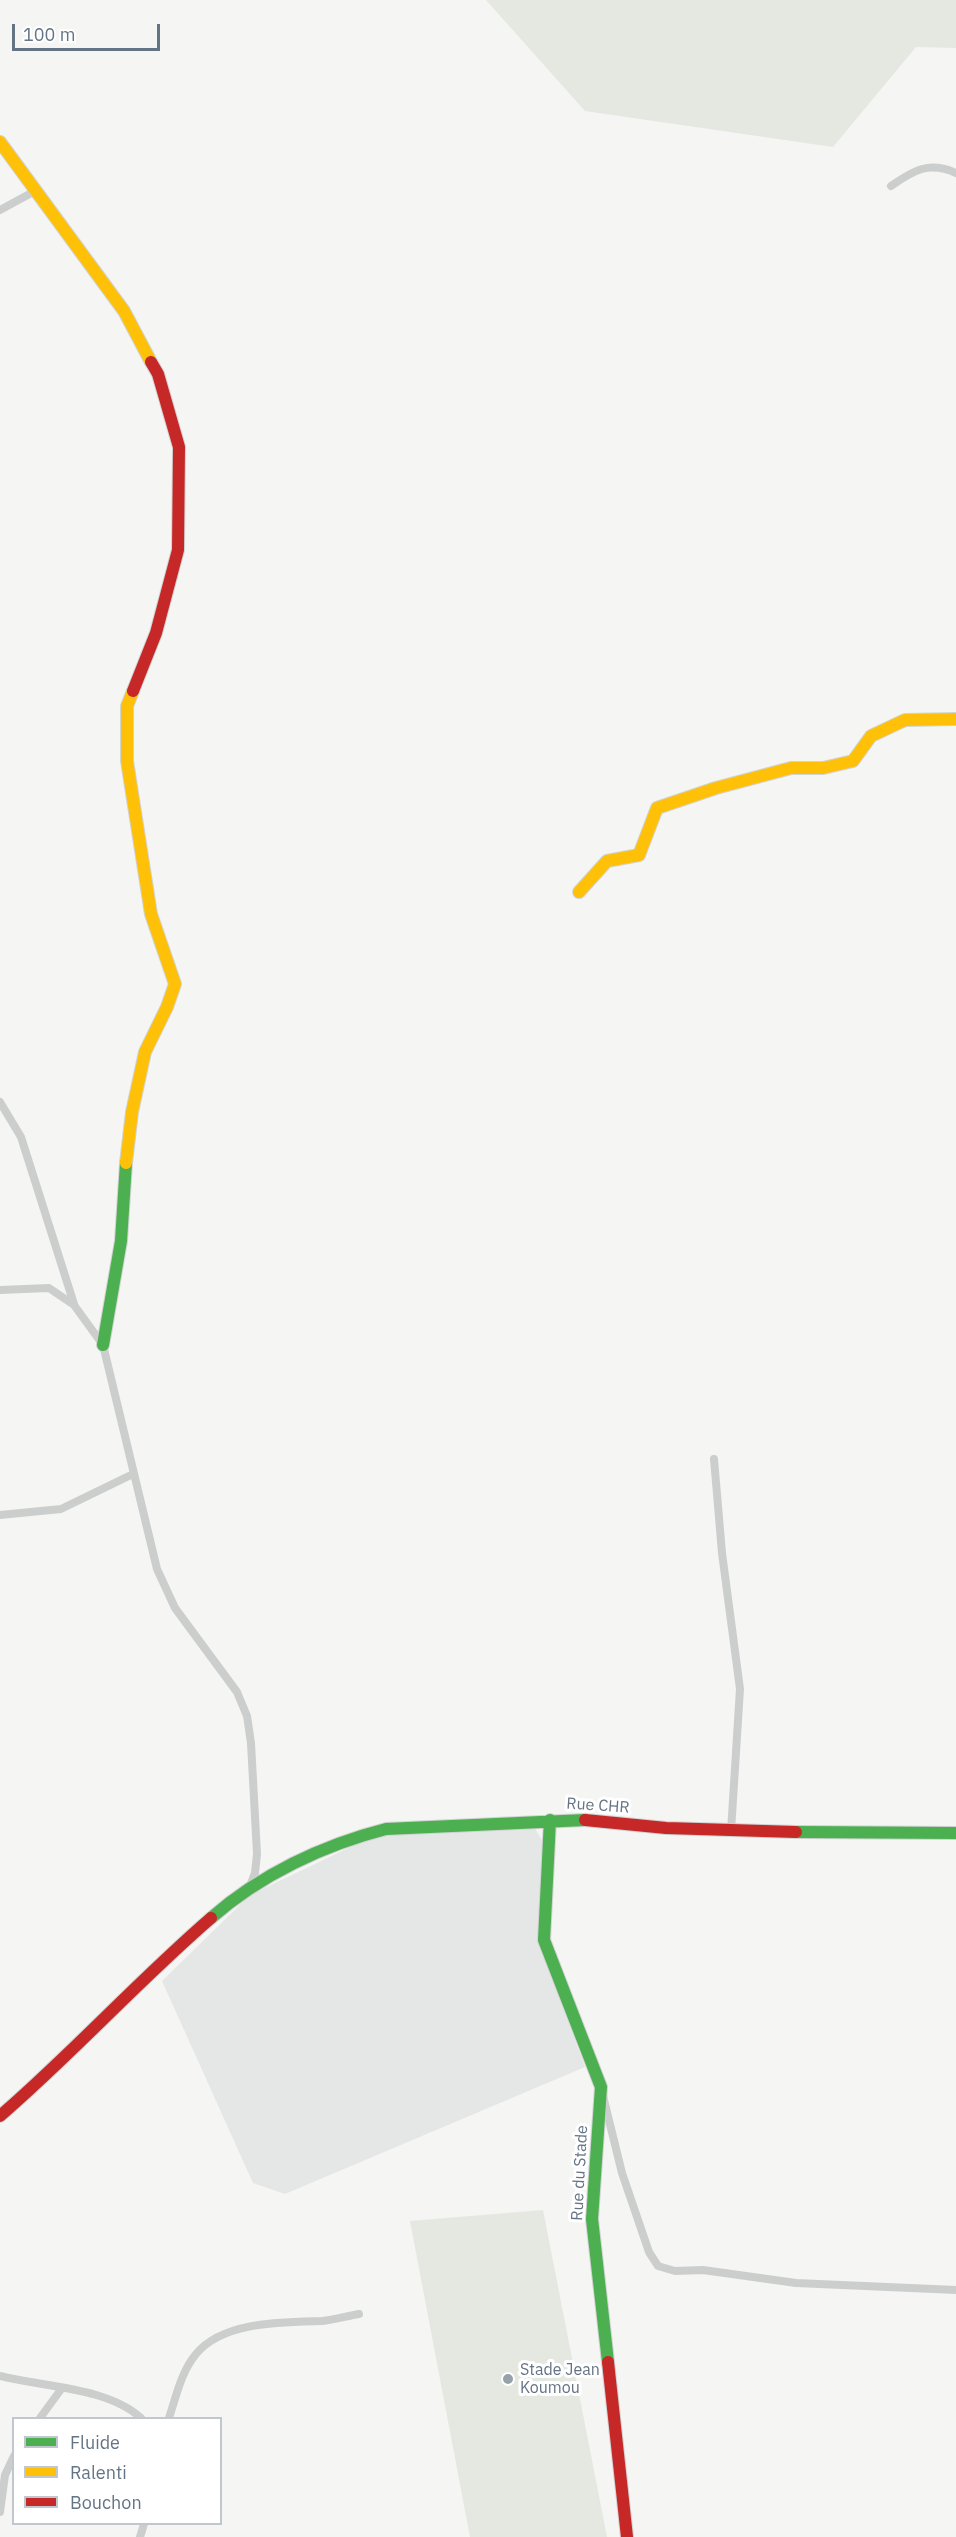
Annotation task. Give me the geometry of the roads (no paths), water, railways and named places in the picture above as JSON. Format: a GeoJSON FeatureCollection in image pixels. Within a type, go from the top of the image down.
{"type":"FeatureCollection","features":[{"type":"Feature","properties":{"kind":"street"},"geometry":{"type":"LineString","coordinates":[[0,142],[124,310],[136,330],[158,374],[176,438],[179,458],[178,550],[156,633],[127,706],[126,739],[151,914],[175,984],[167,1007],[145,1052],[134,1103],[127,1149],[121,1241],[103,1346]]}},
{"type":"Feature","properties":{"kind":"street"},"geometry":{"type":"LineString","coordinates":[[891,186],[911,173],[928,167],[940,166],[956,173]]}},
{"type":"Feature","properties":{"kind":"street"},"geometry":{"type":"LineString","coordinates":[[0,210],[35,191]]}},
{"type":"Feature","properties":{"kind":"street"},"geometry":{"type":"LineString","coordinates":[[579,892],[607,861],[639,855],[657,808],[716,788],[791,768],[823,768],[853,761],[871,736],[905,720],[956,719]]}},
{"type":"Feature","properties":{"kind":"street"},"geometry":{"type":"LineString","coordinates":[[0,1102],[21,1137],[32,1167],[74,1305],[103,1346],[149,1540],[164,1587],[184,1622],[237,1692],[247,1716],[251,1743],[256,1854],[255,1873],[250,1887]]}},
{"type":"Feature","properties":{"kind":"street"},"geometry":{"type":"LineString","coordinates":[[0,1290],[49,1288],[74,1305]]}},
{"type":"Feature","properties":{"kind":"street"},"geometry":{"type":"LineString","coordinates":[[714,1459],[722,1553],[740,1689],[731,1831]]}},
{"type":"Feature","properties":{"kind":"street"},"geometry":{"type":"LineString","coordinates":[[0,1515],[61,1509],[133,1474]]}},
{"type":"Feature","properties":{"kind":"street","name":"Rue CHR"},"geometry":{"type":"LineString","coordinates":[[0,2116],[52,2072],[188,1938],[250,1887],[322,1850],[386,1829],[576,1819],[666,1828],[731,1831],[956,1833]]}},
{"type":"Feature","properties":{"kind":"street","name":"Rue du Stade"},"geometry":{"type":"LineString","coordinates":[[550,1820],[544,1940],[601,2087],[592,2219],[627,2537]]}},
{"type":"Feature","properties":{"kind":"street"},"geometry":{"type":"LineString","coordinates":[[601,2087],[622,2173],[649,2252],[658,2266],[675,2271],[703,2270],[796,2283],[956,2289]]}},
{"type":"Feature","properties":{"kind":"street"},"geometry":{"type":"LineString","coordinates":[[169,2417],[178,2389],[192,2360],[204,2347],[226,2335],[242,2328],[302,2320],[323,2321],[359,2314]]}},
{"type":"Feature","properties":{"kind":"street"},"geometry":{"type":"LineString","coordinates":[[0,2376],[87,2392],[128,2408],[140,2417]]}},
{"type":"Feature","properties":{"kind":"street"},"geometry":{"type":"LineString","coordinates":[[41,2417],[62,2388]]}},
{"type":"Feature","properties":{"kind":"street"},"geometry":{"type":"LineString","coordinates":[[0,2512],[5,2475],[12,2460]]}},
{"type":"Feature","properties":{"kind":"place","name":"Stade Jean Koumou"},"geometry":{"type":"Point","coordinates":[508,2379]}}]}
